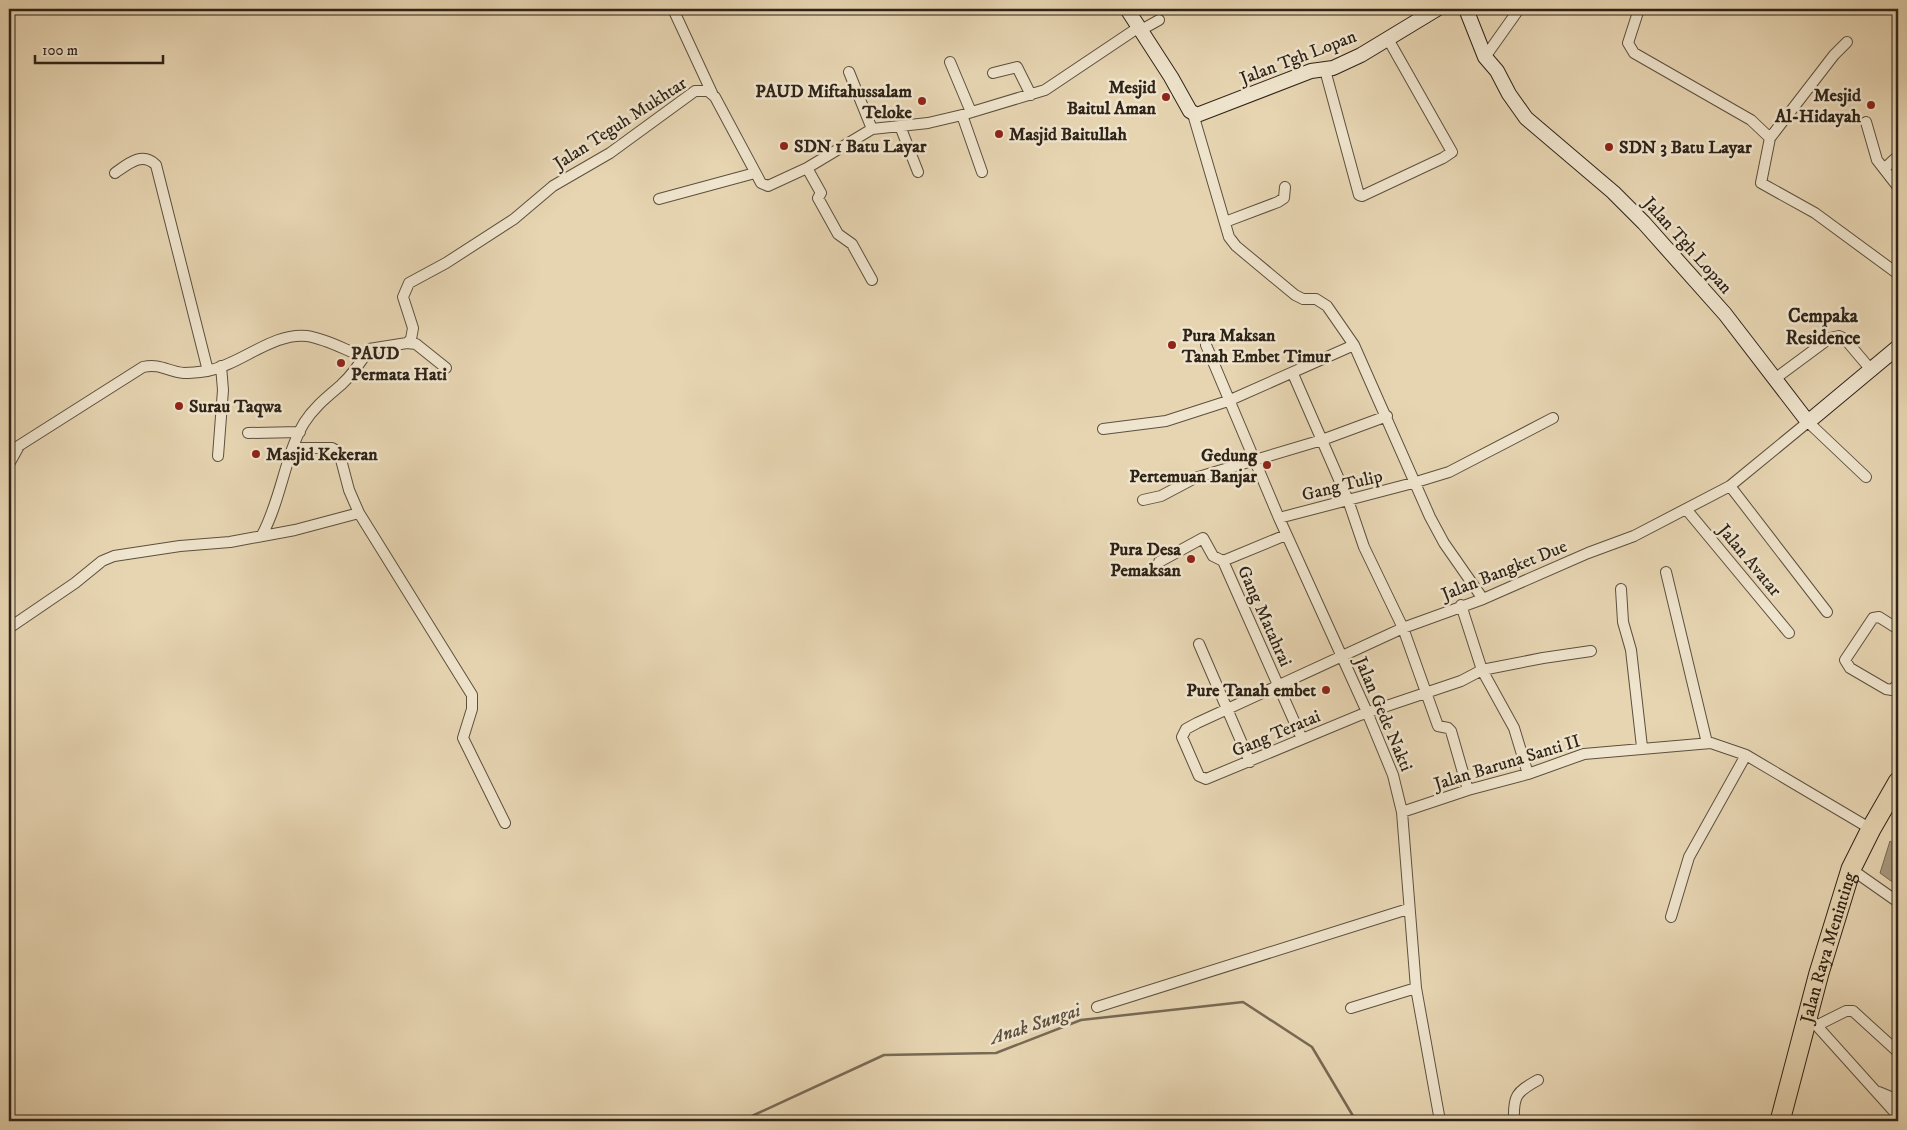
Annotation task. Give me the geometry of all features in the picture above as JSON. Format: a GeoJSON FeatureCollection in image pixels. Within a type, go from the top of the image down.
{"type":"FeatureCollection","features":[{"type":"Feature","properties":{"kind":"highway","name":"Jalan Raya Meninting"},"geometry":{"type":"LineString","coordinates":[[1780,1121],[1813,1020],[1819,973],[1851,869],[1898,782]]}},
{"type":"Feature","properties":{"kind":"street"},"geometry":{"type":"LineString","coordinates":[[673,9],[712,93]]}},
{"type":"Feature","properties":{"kind":"street"},"geometry":{"type":"LineString","coordinates":[[1127,9],[1193,114],[1229,237],[1236,246],[1294,295],[1303,299],[1316,299],[1327,306],[1354,345],[1386,416],[1413,483],[1444,543],[1483,599]]}},
{"type":"Feature","properties":{"kind":"street","name":"Jalan Tgh Lopan"},"geometry":{"type":"LineString","coordinates":[[1193,114],[1200,114],[1319,68],[1325,70],[1360,55],[1437,9]]}},
{"type":"Feature","properties":{"kind":"street","name":"Jalan Tgh Lopan"},"geometry":{"type":"LineString","coordinates":[[1466,9],[1485,57],[1526,118],[1613,192],[1644,223],[1725,314],[1808,422]]}},
{"type":"Feature","properties":{"kind":"street"},"geometry":{"type":"LineString","coordinates":[[1485,57],[1519,9]]}},
{"type":"Feature","properties":{"kind":"street"},"geometry":{"type":"LineString","coordinates":[[1640,9],[1628,43],[1634,53],[1751,120],[1770,138]]}},
{"type":"Feature","properties":{"kind":"street"},"geometry":{"type":"LineString","coordinates":[[659,199],[755,173],[761,183],[768,186],[807,168],[872,129],[967,114],[1031,95],[1052,86],[1140,28],[1159,20]]}},
{"type":"Feature","properties":{"kind":"street"},"geometry":{"type":"LineString","coordinates":[[1325,70],[1358,195],[1362,196],[1452,152],[1388,39]]}},
{"type":"Feature","properties":{"kind":"street"},"geometry":{"type":"LineString","coordinates":[[1847,42],[1834,55],[1770,138],[1761,183],[1816,213],[1898,274]]}},
{"type":"Feature","properties":{"kind":"street"},"geometry":{"type":"LineString","coordinates":[[950,62],[967,114],[982,172]]}},
{"type":"Feature","properties":{"kind":"street"},"geometry":{"type":"LineString","coordinates":[[994,73],[1017,67],[1031,95]]}},
{"type":"Feature","properties":{"kind":"street"},"geometry":{"type":"LineString","coordinates":[[849,72],[872,129]]}},
{"type":"Feature","properties":{"kind":"street","name":"Jalan Teguh Mukhtar"},"geometry":{"type":"LineString","coordinates":[[407,343],[414,335],[404,297],[409,283],[454,258],[514,219],[552,186],[610,153],[695,91],[703,90],[712,93],[755,173]]}},
{"type":"Feature","properties":{"kind":"street"},"geometry":{"type":"LineString","coordinates":[[1866,122],[1877,160],[1898,187]]}},
{"type":"Feature","properties":{"kind":"street"},"geometry":{"type":"LineString","coordinates":[[900,126],[918,172]]}},
{"type":"Feature","properties":{"kind":"street"},"geometry":{"type":"LineString","coordinates":[[1884,169],[1898,156]]}},
{"type":"Feature","properties":{"kind":"street"},"geometry":{"type":"LineString","coordinates":[[115,173],[142,158],[152,161],[156,165],[208,371]]}},
{"type":"Feature","properties":{"kind":"street"},"geometry":{"type":"LineString","coordinates":[[807,168],[822,193],[818,198],[838,234],[852,244],[872,280]]}},
{"type":"Feature","properties":{"kind":"street"},"geometry":{"type":"LineString","coordinates":[[1225,222],[1278,202],[1284,198],[1285,187]]}},
{"type":"Feature","properties":{"kind":"street"},"geometry":{"type":"LineString","coordinates":[[9,452],[137,370],[157,365],[184,373],[208,371],[247,356],[264,346],[294,336],[312,338],[366,353],[407,343],[416,344],[446,368]]}},
{"type":"Feature","properties":{"kind":"street"},"geometry":{"type":"LineString","coordinates":[[1776,378],[1834,336],[1845,339],[1872,371]]}},
{"type":"Feature","properties":{"kind":"street","name":"Jalan Gede Nakti"},"geometry":{"type":"LineString","coordinates":[[1206,345],[1286,535],[1367,712],[1393,775],[1402,812],[1408,909],[1416,988],[1440,1121]]}},
{"type":"Feature","properties":{"kind":"street"},"geometry":{"type":"LineString","coordinates":[[1103,429],[1166,421],[1228,401],[1293,374],[1354,345]]}},
{"type":"Feature","properties":{"kind":"street"},"geometry":{"type":"LineString","coordinates":[[1866,477],[1808,422],[1898,348]]}},
{"type":"Feature","properties":{"kind":"street"},"geometry":{"type":"LineString","coordinates":[[262,535],[279,498],[300,432],[322,400],[340,386],[366,353]]}},
{"type":"Feature","properties":{"kind":"street"},"geometry":{"type":"LineString","coordinates":[[218,456],[223,390],[221,366]]}},
{"type":"Feature","properties":{"kind":"street"},"geometry":{"type":"LineString","coordinates":[[1293,374],[1348,500],[1364,547],[1403,628],[1438,727],[1448,728],[1451,731],[1468,790]]}},
{"type":"Feature","properties":{"kind":"street"},"geometry":{"type":"LineString","coordinates":[[1143,500],[1160,496],[1195,478],[1322,440],[1386,416]]}},
{"type":"Feature","properties":{"kind":"street","name":"Gang Tulip"},"geometry":{"type":"LineString","coordinates":[[1279,518],[1449,472],[1553,418]]}},
{"type":"Feature","properties":{"kind":"street","name":"Jalan Bangket Due"},"geometry":{"type":"LineString","coordinates":[[1198,774],[1182,737],[1186,729],[1278,684],[1403,628],[1461,605],[1483,599],[1588,553],[1634,536],[1730,486],[1808,422]]}},
{"type":"Feature","properties":{"kind":"street"},"geometry":{"type":"LineString","coordinates":[[248,434],[300,432]]}},
{"type":"Feature","properties":{"kind":"street"},"geometry":{"type":"LineString","coordinates":[[9,464],[19,446]]}},
{"type":"Feature","properties":{"kind":"street"},"geometry":{"type":"LineString","coordinates":[[294,448],[337,450],[349,490],[359,513],[472,695],[472,709],[462,738],[505,823]]}},
{"type":"Feature","properties":{"kind":"street"},"geometry":{"type":"LineString","coordinates":[[1730,486],[1827,612]]}},
{"type":"Feature","properties":{"kind":"street","name":"Jalan Avatar"},"geometry":{"type":"LineString","coordinates":[[1686,509],[1789,632]]}},
{"type":"Feature","properties":{"kind":"street"},"geometry":{"type":"LineString","coordinates":[[9,628],[75,583],[102,561],[114,556],[230,542],[295,530],[359,513]]}},
{"type":"Feature","properties":{"kind":"street"},"geometry":{"type":"LineString","coordinates":[[1159,562],[1202,538],[1213,556],[1223,561],[1286,535]]}},
{"type":"Feature","properties":{"kind":"street","name":"Gang Matahrai"},"geometry":{"type":"LineString","coordinates":[[1223,561],[1302,739]]}},
{"type":"Feature","properties":{"kind":"street"},"geometry":{"type":"LineString","coordinates":[[1666,572],[1707,743]]}},
{"type":"Feature","properties":{"kind":"street"},"geometry":{"type":"LineString","coordinates":[[1621,589],[1623,622],[1631,650],[1642,747]]}},
{"type":"Feature","properties":{"kind":"street"},"geometry":{"type":"LineString","coordinates":[[1461,605],[1482,670],[1514,728],[1528,774]]}},
{"type":"Feature","properties":{"kind":"street"},"geometry":{"type":"LineString","coordinates":[[1898,629],[1879,617],[1873,618],[1869,621],[1847,656],[1847,665],[1888,690],[1898,684]]}},
{"type":"Feature","properties":{"kind":"street"},"geometry":{"type":"LineString","coordinates":[[1199,644],[1250,762]]}},
{"type":"Feature","properties":{"kind":"street","name":"Gang Teratai"},"geometry":{"type":"LineString","coordinates":[[1198,774],[1202,779],[1206,779],[1367,712],[1460,681],[1482,670],[1590,651]]}},
{"type":"Feature","properties":{"kind":"street","name":"Jalan Baruna Santi II"},"geometry":{"type":"LineString","coordinates":[[1402,812],[1468,790],[1528,774],[1558,764],[1572,756],[1642,747],[1707,743],[1730,748],[1746,755],[1871,829]]}},
{"type":"Feature","properties":{"kind":"street"},"geometry":{"type":"LineString","coordinates":[[1671,917],[1689,857],[1746,755]]}},
{"type":"Feature","properties":{"kind":"street"},"geometry":{"type":"LineString","coordinates":[[1851,869],[1898,902]]}},
{"type":"Feature","properties":{"kind":"street"},"geometry":{"type":"LineString","coordinates":[[1097,1007],[1408,909]]}},
{"type":"Feature","properties":{"kind":"street"},"geometry":{"type":"LineString","coordinates":[[1351,1008],[1416,988]]}},
{"type":"Feature","properties":{"kind":"street"},"geometry":{"type":"LineString","coordinates":[[1898,1052],[1853,1011],[1813,1020],[1898,1116]]}},
{"type":"Feature","properties":{"kind":"street"},"geometry":{"type":"LineString","coordinates":[[1514,1121],[1516,1097],[1521,1090],[1538,1080]]}},
{"type":"Feature","properties":{"kind":"street"},"geometry":{"type":"LineString","coordinates":[[1876,1091],[1898,1100]]}},
{"type":"Feature","properties":{"kind":"shaded area"},"geometry":{"type":"Polygon","coordinates":[[[1890,841],[1898,847],[1898,886],[1880,873],[1890,841]]]}},
{"type":"Feature","properties":{"kind":"waterway","name":"Anak Sungai"},"geometry":{"type":"LineString","coordinates":[[741,1121],[884,1055],[996,1053],[1081,1020],[1243,1002],[1312,1047],[1356,1121]]}},
{"type":"Feature","properties":{"kind":"place","name":"Mesjid Baitul Aman"},"geometry":{"type":"Point","coordinates":[1166,97]}},
{"type":"Feature","properties":{"kind":"place","name":"PAUD Miftahussalam Teloke"},"geometry":{"type":"Point","coordinates":[922,101]}},
{"type":"Feature","properties":{"kind":"place","name":"Mesjid Al-Hidayah"},"geometry":{"type":"Point","coordinates":[1871,105]}},
{"type":"Feature","properties":{"kind":"place","name":"Masjid Baitullah"},"geometry":{"type":"Point","coordinates":[999,134]}},
{"type":"Feature","properties":{"kind":"place","name":"SDN 1 Batu Layar"},"geometry":{"type":"Point","coordinates":[784,146]}},
{"type":"Feature","properties":{"kind":"place","name":"SDN 3 Batu Layar"},"geometry":{"type":"Point","coordinates":[1609,147]}},
{"type":"Feature","properties":{"kind":"place","name":"Pura Maksan Tanah Embet Timur"},"geometry":{"type":"Point","coordinates":[1172,345]}},
{"type":"Feature","properties":{"kind":"place","name":"PAUD Permata Hati"},"geometry":{"type":"Point","coordinates":[341,363]}},
{"type":"Feature","properties":{"kind":"place","name":"Surau Taqwa"},"geometry":{"type":"Point","coordinates":[179,406]}},
{"type":"Feature","properties":{"kind":"place","name":"Masjid Kekeran"},"geometry":{"type":"Point","coordinates":[256,454]}},
{"type":"Feature","properties":{"kind":"place","name":"Gedung Pertemuan Banjar"},"geometry":{"type":"Point","coordinates":[1267,465]}},
{"type":"Feature","properties":{"kind":"place","name":"Pura Desa Pemaksan"},"geometry":{"type":"Point","coordinates":[1191,559]}},
{"type":"Feature","properties":{"kind":"place","name":"Pure Tanah embet"},"geometry":{"type":"Point","coordinates":[1326,690]}},
{"type":"Feature","properties":{"kind":"district","name":"Cempaka Residence"},"geometry":{"type":"Point","coordinates":[1823,326]}}]}
